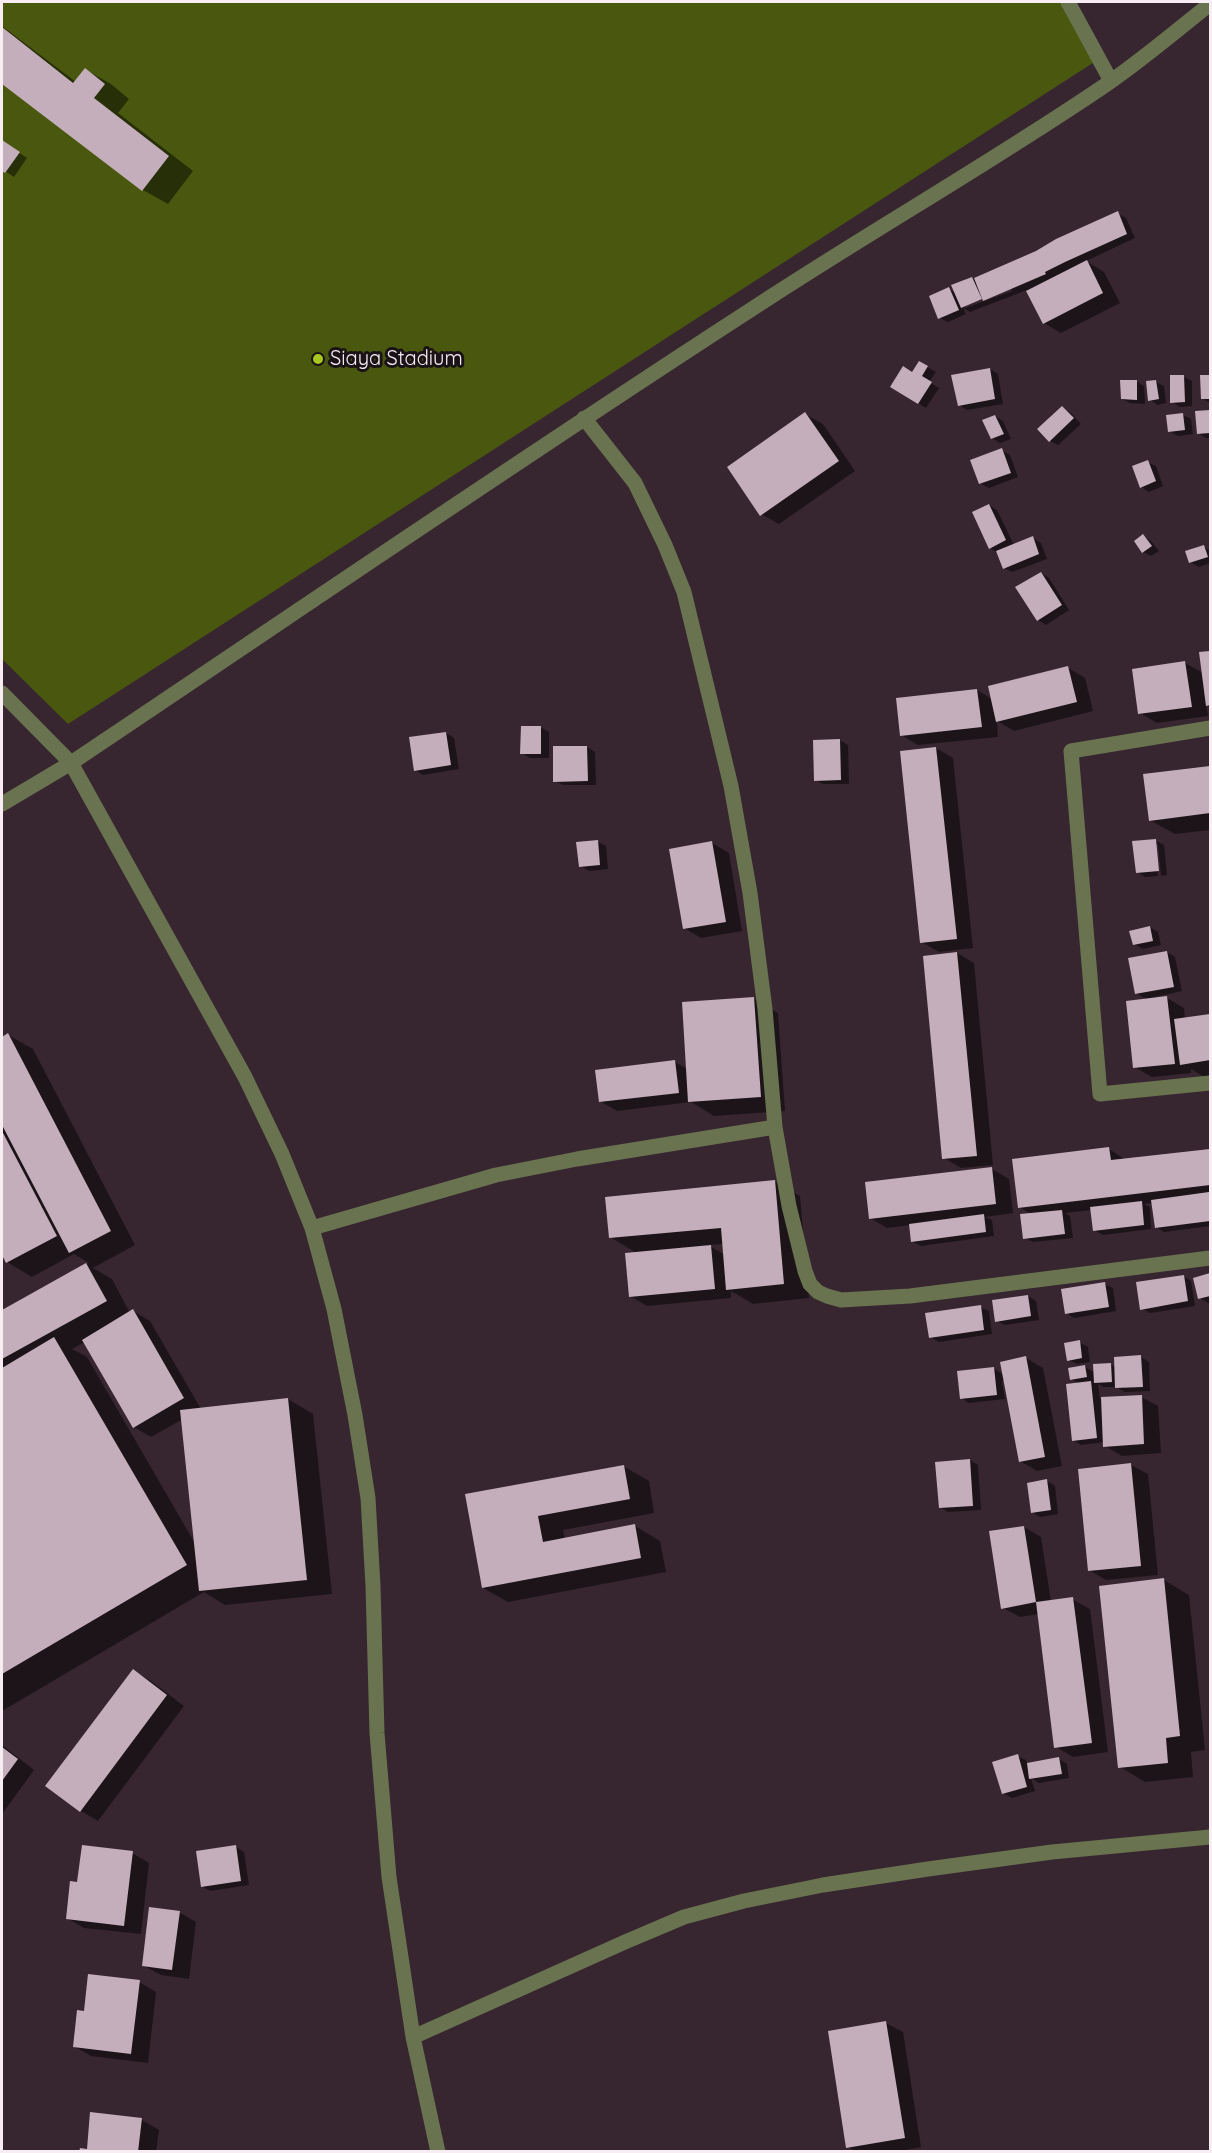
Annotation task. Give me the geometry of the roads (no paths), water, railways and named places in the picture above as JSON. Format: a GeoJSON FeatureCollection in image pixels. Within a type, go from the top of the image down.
{"type":"FeatureCollection","features":[{"type":"Feature","properties":{"kind":"street"},"geometry":{"type":"LineString","coordinates":[[1068,2],[1111,81]]}},
{"type":"Feature","properties":{"kind":"street"},"geometry":{"type":"LineString","coordinates":[[2,804],[71,763],[584,418],[783,288],[963,178],[1111,81],[1210,4]]}},
{"type":"Feature","properties":{"kind":"street"},"geometry":{"type":"LineString","coordinates":[[584,418],[635,483],[665,545],[684,592],[731,786],[750,893],[765,1009],[775,1127],[789,1206],[810,1284],[818,1292],[841,1300],[910,1296],[1210,1258]]}},
{"type":"Feature","properties":{"kind":"street"},"geometry":{"type":"LineString","coordinates":[[2,693],[71,763],[245,1077],[282,1154],[312,1228],[336,1320],[355,1415],[368,1498],[377,1733],[389,1877],[413,2037],[438,2151]]}},
{"type":"Feature","properties":{"kind":"street"},"geometry":{"type":"LineString","coordinates":[[1210,728],[1071,751],[1100,1094],[1210,1083]]}},
{"type":"Feature","properties":{"kind":"street"},"geometry":{"type":"LineString","coordinates":[[312,1228],[496,1175],[775,1127]]}},
{"type":"Feature","properties":{"kind":"street"},"geometry":{"type":"LineString","coordinates":[[413,2037],[684,1917],[744,1900],[928,1869],[1052,1852],[1210,1837]]}},
{"type":"Feature","properties":{"kind":"place","name":"Siaya Stadium"},"geometry":{"type":"Point","coordinates":[318,359]}}]}
